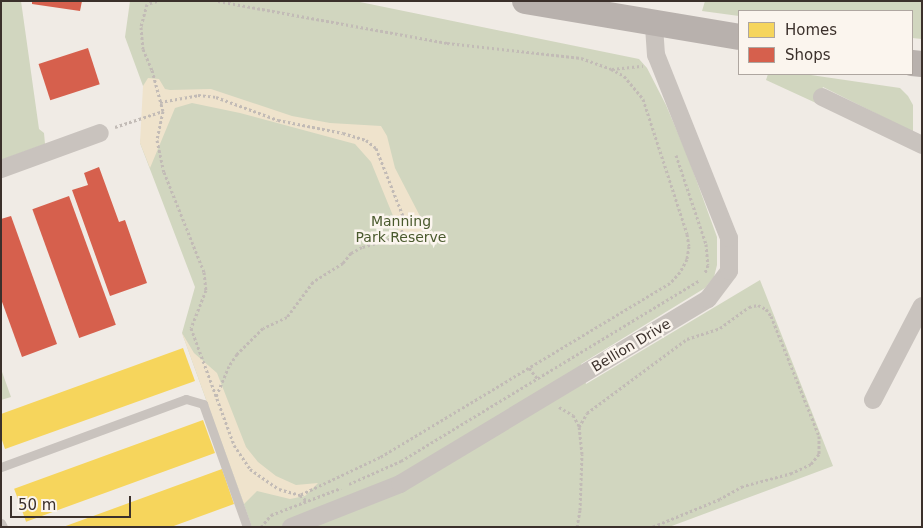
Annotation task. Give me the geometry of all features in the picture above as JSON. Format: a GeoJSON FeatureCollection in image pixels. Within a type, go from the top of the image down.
{"type":"FeatureCollection","features":[{"type":"Feature","properties":{"kind":"main road"},"geometry":{"type":"LineString","coordinates":[[525,1],[738,37]]}},
{"type":"Feature","properties":{"kind":"street","name":"Bellion Drive"},"geometry":{"type":"LineString","coordinates":[[291,527],[400,484],[708,299],[729,271],[729,238],[656,55],[654,23]]}},
{"type":"Feature","properties":{"kind":"street"},"geometry":{"type":"LineString","coordinates":[[822,96],[922,145]]}},
{"type":"Feature","properties":{"kind":"street"},"geometry":{"type":"LineString","coordinates":[[1,169],[100,133]]}},
{"type":"Feature","properties":{"kind":"street"},"geometry":{"type":"LineString","coordinates":[[873,400],[922,306]]}},
{"type":"Feature","properties":{"kind":"lane"},"geometry":{"type":"LineString","coordinates":[[1,467],[186,398],[203,404],[247,527]]}},
{"type":"Feature","properties":{"kind":"lane"},"geometry":{"type":"LineString","coordinates":[[1,523],[3,527]]}},
{"type":"Feature","properties":{"kind":"path"},"geometry":{"type":"LineString","coordinates":[[157,1],[147,4],[141,27],[143,49],[152,70],[163,111],[157,140],[164,172],[204,272],[206,290],[191,328],[234,445],[250,468],[279,489],[300,495],[306,501]]}},
{"type":"Feature","properties":{"kind":"path"},"geometry":{"type":"LineString","coordinates":[[218,1],[447,43],[581,58],[611,69],[634,85],[648,110],[687,234],[689,246],[687,259],[680,272],[670,283],[380,457],[300,495]]}},
{"type":"Feature","properties":{"kind":"path"},"geometry":{"type":"LineString","coordinates":[[611,69],[648,65]]}},
{"type":"Feature","properties":{"kind":"path"},"geometry":{"type":"LineString","coordinates":[[160,102],[198,95],[216,97],[278,120],[334,131],[366,140],[376,148],[404,225],[401,234],[394,238],[362,247],[351,253],[343,263],[313,282],[287,317],[263,328],[237,354],[229,366],[216,396]]}},
{"type":"Feature","properties":{"kind":"path"},"geometry":{"type":"LineString","coordinates":[[100,133],[163,111]]}},
{"type":"Feature","properties":{"kind":"path"},"geometry":{"type":"LineString","coordinates":[[261,527],[271,515],[401,461],[699,281],[705,274],[708,265],[706,244],[675,152]]}},
{"type":"Feature","properties":{"kind":"path"},"geometry":{"type":"LineString","coordinates":[[580,427],[587,413],[687,339],[720,328],[754,305],[766,309],[771,316],[819,436],[819,454],[812,464],[792,473],[743,486],[720,499],[652,527]]}},
{"type":"Feature","properties":{"kind":"path"},"geometry":{"type":"LineString","coordinates":[[529,368],[538,379]]}},
{"type":"Feature","properties":{"kind":"path"},"geometry":{"type":"LineString","coordinates":[[553,404],[573,415],[580,427],[582,454],[580,510],[577,527]]}},
{"type":"Feature","properties":{"kind":"green space"},"geometry":{"type":"Polygon","coordinates":[[[1,1],[21,1],[39,129],[44,133],[45,144],[1,160],[1,1]]]}},
{"type":"Feature","properties":{"kind":"green space","name":"Manning Park Reserve"},"geometry":{"type":"Polygon","coordinates":[[[130,1],[355,1],[639,59],[647,68],[666,105],[688,157],[717,237],[717,265],[714,277],[705,288],[581,364],[586,384],[760,280],[833,466],[669,527],[252,527],[182,333],[195,287],[140,143],[145,116],[143,86],[125,37],[130,1]]]}},
{"type":"Feature","properties":{"kind":"green space"},"geometry":{"type":"Polygon","coordinates":[[[705,1],[922,1],[922,39],[913,38],[913,10],[738,10],[738,16],[702,11],[705,1]]]}},
{"type":"Feature","properties":{"kind":"green space"},"geometry":{"type":"Polygon","coordinates":[[[768,75],[811,75],[900,88],[913,105],[913,132],[823,87],[816,103],[766,80],[768,75]]]}},
{"type":"Feature","properties":{"kind":"green space"},"geometry":{"type":"Polygon","coordinates":[[[1,369],[11,397],[1,400],[1,369]]]}},
{"type":"Feature","properties":{"kind":"sand"},"geometry":{"type":"Polygon","coordinates":[[[148,78],[159,79],[165,89],[211,89],[292,116],[330,123],[381,126],[387,136],[395,168],[421,218],[422,232],[415,237],[399,241],[398,228],[371,162],[355,144],[240,113],[192,103],[175,108],[150,168],[140,143],[143,86],[148,78]]]}},
{"type":"Feature","properties":{"kind":"sand"},"geometry":{"type":"Polygon","coordinates":[[[182,333],[194,353],[217,373],[246,447],[258,462],[276,476],[296,485],[318,483],[305,496],[290,499],[257,491],[244,504],[182,333]]]}},
{"type":"Feature","properties":{"kind":"building: Homes"},"geometry":{"type":"Polygon","coordinates":[[[183,348],[195,381],[5,449],[1,437],[1,414],[183,348]]]}},
{"type":"Feature","properties":{"kind":"building: Homes"},"geometry":{"type":"Polygon","coordinates":[[[203,420],[215,453],[26,522],[14,489],[203,420]]]}},
{"type":"Feature","properties":{"kind":"building: Homes"},"geometry":{"type":"Polygon","coordinates":[[[222,469],[234,504],[171,527],[63,527],[222,469]]]}},
{"type":"Feature","properties":{"kind":"building: Shops"},"geometry":{"type":"Polygon","coordinates":[[[32,1],[82,1],[80,11],[32,4],[32,1]]]}},
{"type":"Feature","properties":{"kind":"building: Shops"},"geometry":{"type":"Polygon","coordinates":[[[88,48],[100,84],[50,100],[39,64],[88,48]]]}},
{"type":"Feature","properties":{"kind":"building: Shops"},"geometry":{"type":"Polygon","coordinates":[[[99,167],[119,222],[125,220],[147,283],[110,296],[72,190],[88,185],[84,173],[99,167]]]}},
{"type":"Feature","properties":{"kind":"building: Shops"},"geometry":{"type":"Polygon","coordinates":[[[69,196],[116,325],[79,338],[32,209],[69,196]]]}},
{"type":"Feature","properties":{"kind":"building: Shops"},"geometry":{"type":"Polygon","coordinates":[[[11,216],[57,344],[22,357],[1,299],[1,219],[11,216]]]}}]}
